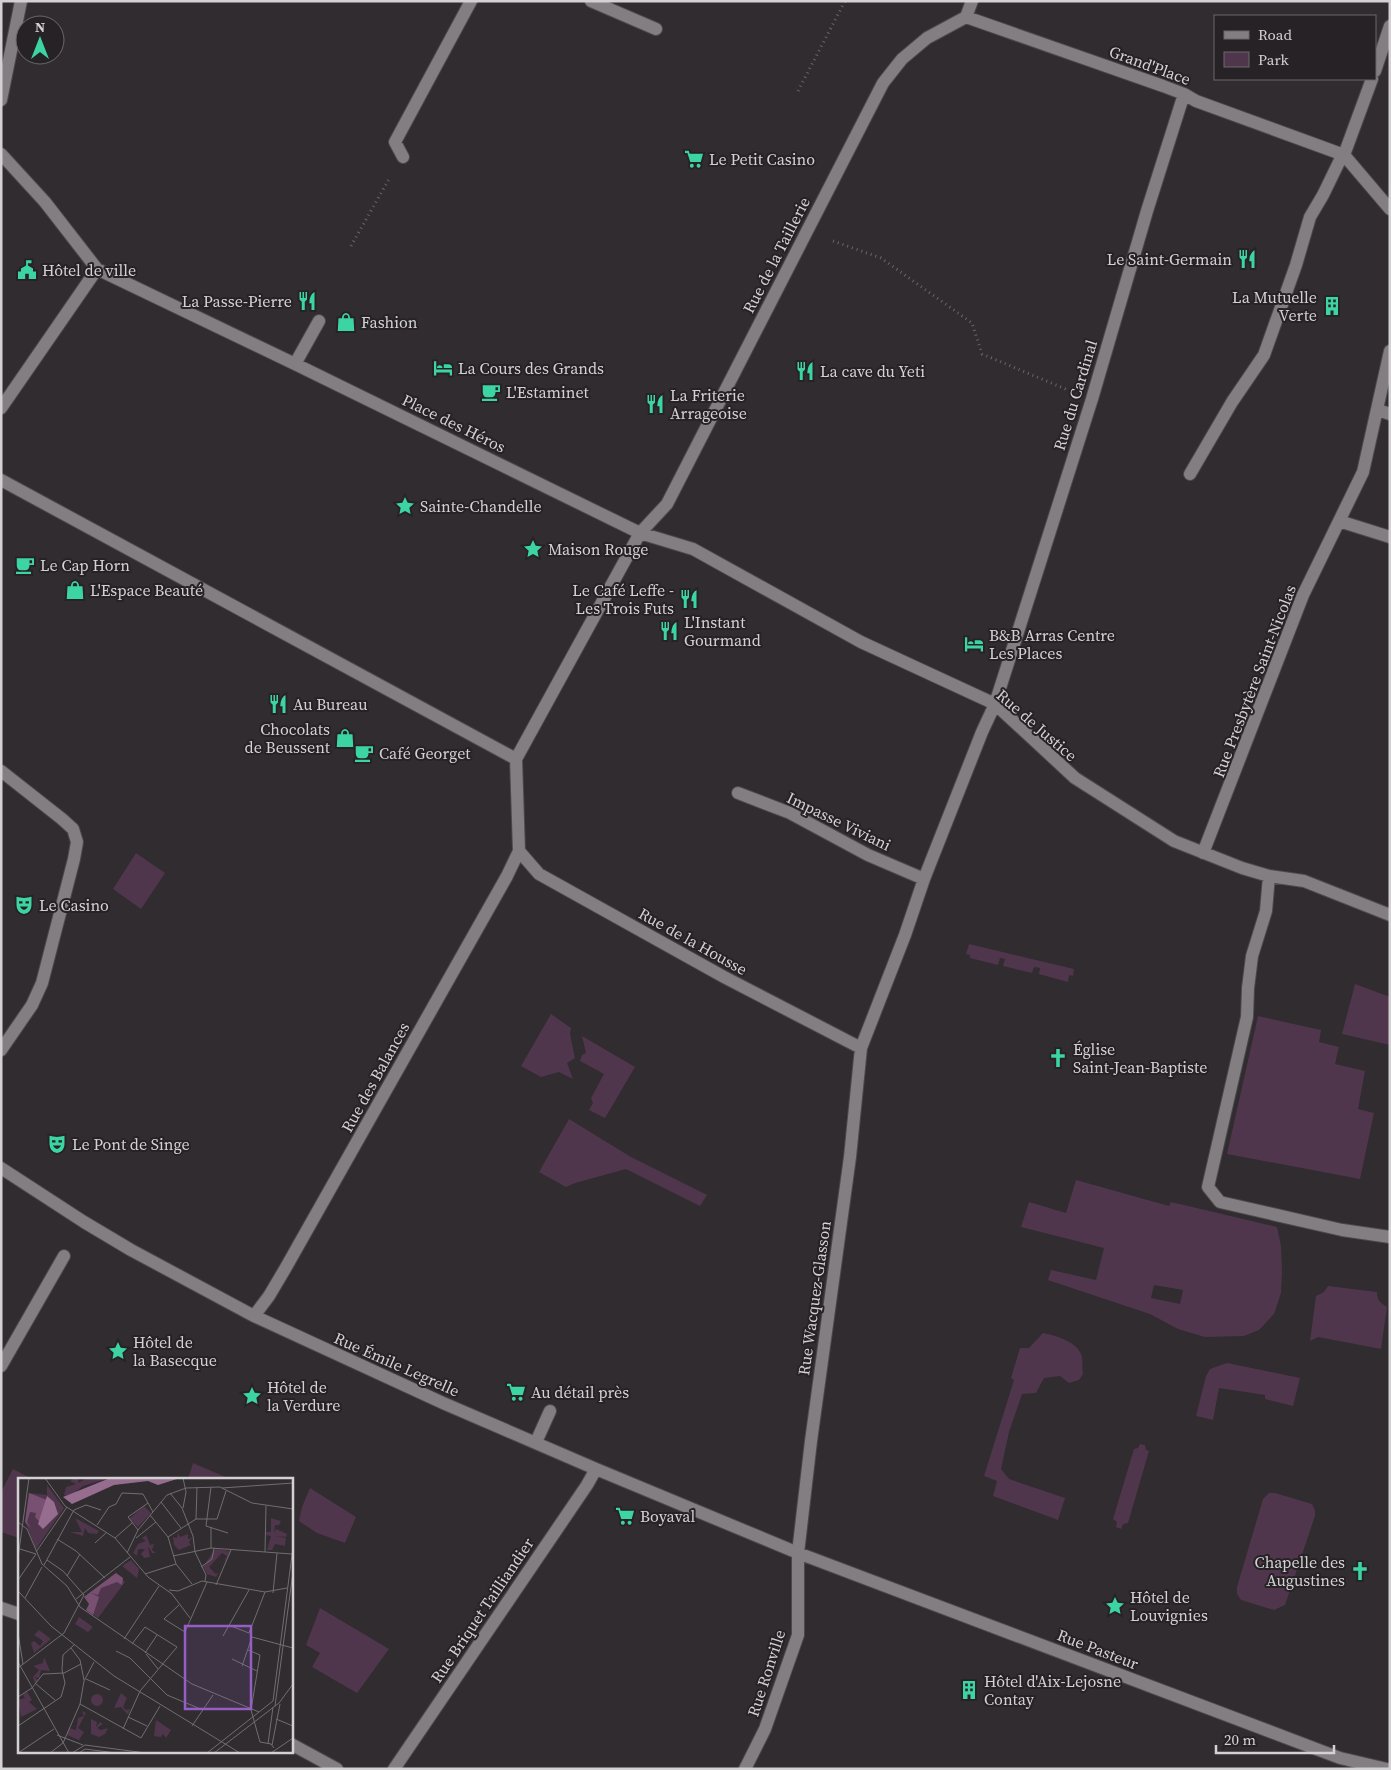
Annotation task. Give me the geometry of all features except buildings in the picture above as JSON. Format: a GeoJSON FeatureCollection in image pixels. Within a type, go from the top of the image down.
{"type":"FeatureCollection","features":[{"type":"Feature","properties":{"kind":"street"},"geometry":{"type":"LineString","coordinates":[[1,100],[21,1]]}},
{"type":"Feature","properties":{"kind":"street"},"geometry":{"type":"LineString","coordinates":[[403,157],[395,142],[471,1]]}},
{"type":"Feature","properties":{"kind":"street"},"geometry":{"type":"LineString","coordinates":[[591,1],[656,29]]}},
{"type":"Feature","properties":{"kind":"street"},"geometry":{"type":"LineString","coordinates":[[966,17],[972,1]]}},
{"type":"Feature","properties":{"kind":"street","name":"Grand'Place"},"geometry":{"type":"LineString","coordinates":[[966,17],[1184,94],[1196,101],[1344,155]]}},
{"type":"Feature","properties":{"kind":"street","name":"Rue de la Taillerie"},"geometry":{"type":"LineString","coordinates":[[640,533],[668,504],[883,83],[902,59],[926,38],[966,17]]}},
{"type":"Feature","properties":{"kind":"street"},"geometry":{"type":"LineString","coordinates":[[1376,68],[1390,26]]}},
{"type":"Feature","properties":{"kind":"street"},"geometry":{"type":"LineString","coordinates":[[1190,474],[1232,402],[1264,355],[1296,265],[1310,217],[1344,155],[1372,80]]}},
{"type":"Feature","properties":{"kind":"street","name":"Rue du Cardinal"},"geometry":{"type":"LineString","coordinates":[[924,879],[994,704],[1092,400],[1147,211],[1184,94]]}},
{"type":"Feature","properties":{"kind":"street","name":"Place des Héros"},"geometry":{"type":"LineString","coordinates":[[1,154],[45,202],[97,269],[640,533]]}},
{"type":"Feature","properties":{"kind":"street"},"geometry":{"type":"LineString","coordinates":[[1344,155],[1390,210]]}},
{"type":"Feature","properties":{"kind":"street"},"geometry":{"type":"LineString","coordinates":[[1,408],[97,269]]}},
{"type":"Feature","properties":{"kind":"street"},"geometry":{"type":"LineString","coordinates":[[295,364],[319,321]]}},
{"type":"Feature","properties":{"kind":"street","name":"Rue Presbytère Saint-Nicolas"},"geometry":{"type":"LineString","coordinates":[[1203,853],[1303,595],[1363,472],[1384,412],[1390,351]]}},
{"type":"Feature","properties":{"kind":"street"},"geometry":{"type":"LineString","coordinates":[[1,480],[516,759]]}},
{"type":"Feature","properties":{"kind":"street"},"geometry":{"type":"LineString","coordinates":[[1339,521],[1390,537]]}},
{"type":"Feature","properties":{"kind":"street"},"geometry":{"type":"LineString","coordinates":[[518,851],[516,759],[640,533]]}},
{"type":"Feature","properties":{"kind":"street","name":"Rue de Justice"},"geometry":{"type":"LineString","coordinates":[[640,533],[693,549],[862,642],[994,704],[1075,778],[1174,841],[1269,876],[1304,881],[1390,915]]}},
{"type":"Feature","properties":{"kind":"street"},"geometry":{"type":"LineString","coordinates":[[1,771],[73,829],[77,842],[42,983],[32,1005],[1,1050]]}},
{"type":"Feature","properties":{"kind":"street","name":"Impasse Viviani"},"geometry":{"type":"LineString","coordinates":[[738,793],[790,813],[868,855],[924,879]]}},
{"type":"Feature","properties":{"kind":"street","name":"Rue de la Housse"},"geometry":{"type":"LineString","coordinates":[[518,851],[539,874],[724,977],[862,1048]]}},
{"type":"Feature","properties":{"kind":"street","name":"Rue des Balances"},"geometry":{"type":"LineString","coordinates":[[254,1316],[270,1296],[507,876],[518,851]]}},
{"type":"Feature","properties":{"kind":"street"},"geometry":{"type":"LineString","coordinates":[[1269,876],[1266,911],[1252,956],[1246,1017],[1208,1187],[1220,1202],[1342,1230],[1390,1237]]}},
{"type":"Feature","properties":{"kind":"street","name":"Rue Wacquez-Glasson"},"geometry":{"type":"LineString","coordinates":[[798,1553],[828,1310],[850,1158],[862,1048],[924,879]]}},
{"type":"Feature","properties":{"kind":"street","name":"Rue Émile Legrelle"},"geometry":{"type":"LineString","coordinates":[[1,1168],[131,1250],[254,1316],[443,1403],[798,1553]]}},
{"type":"Feature","properties":{"kind":"street"},"geometry":{"type":"LineString","coordinates":[[1,1366],[64,1256]]}},
{"type":"Feature","properties":{"kind":"street"},"geometry":{"type":"LineString","coordinates":[[536,1442],[550,1412]]}},
{"type":"Feature","properties":{"kind":"street","name":"Rue Briquet Tailliandier"},"geometry":{"type":"LineString","coordinates":[[394,1769],[596,1469]]}},
{"type":"Feature","properties":{"kind":"street","name":"Rue Ronville"},"geometry":{"type":"LineString","coordinates":[[745,1769],[765,1729],[798,1635],[798,1553]]}},
{"type":"Feature","properties":{"kind":"street","name":"Rue Pasteur"},"geometry":{"type":"LineString","coordinates":[[798,1553],[1340,1758],[1387,1769]]}},
{"type":"Feature","properties":{"kind":"street"},"geometry":{"type":"LineString","coordinates":[[1,1608],[18,1614]]}},
{"type":"Feature","properties":{"kind":"street"},"geometry":{"type":"LineString","coordinates":[[292,1745],[337,1769]]}},
{"type":"Feature","properties":{"kind":"path"},"geometry":{"type":"LineString","coordinates":[[798,91],[845,1]]}},
{"type":"Feature","properties":{"kind":"path"},"geometry":{"type":"LineString","coordinates":[[351,246],[392,174]]}},
{"type":"Feature","properties":{"kind":"path"},"geometry":{"type":"LineString","coordinates":[[807,229],[881,258],[972,323],[982,354],[1092,400]]}},
{"type":"Feature","properties":{"kind":"green space"},"geometry":{"type":"Polygon","coordinates":[[[136,853],[165,873],[141,909],[113,889],[136,853]]]}},
{"type":"Feature","properties":{"kind":"green space"},"geometry":{"type":"Polygon","coordinates":[[[969,944],[1074,969],[1073,976],[1069,975],[1068,982],[1039,974],[1040,968],[1034,967],[1032,973],[1003,966],[1005,959],[1000,958],[998,965],[970,958],[970,955],[966,954],[969,944]]]}},
{"type":"Feature","properties":{"kind":"green space"},"geometry":{"type":"Polygon","coordinates":[[[1355,984],[1390,997],[1390,1045],[1342,1034],[1355,984]]]}},
{"type":"Feature","properties":{"kind":"green space"},"geometry":{"type":"Polygon","coordinates":[[[551,1014],[571,1028],[570,1034],[575,1058],[567,1063],[573,1079],[559,1072],[541,1077],[521,1066],[551,1014]]]}},
{"type":"Feature","properties":{"kind":"green space"},"geometry":{"type":"Polygon","coordinates":[[[1258,1016],[1321,1030],[1319,1042],[1339,1047],[1335,1064],[1365,1071],[1358,1109],[1374,1113],[1360,1179],[1227,1154],[1258,1016]]]}},
{"type":"Feature","properties":{"kind":"green space"},"geometry":{"type":"Polygon","coordinates":[[[582,1036],[635,1067],[605,1118],[589,1110],[593,1103],[591,1098],[604,1074],[580,1061],[582,1055],[586,1053],[582,1036]]]}},
{"type":"Feature","properties":{"kind":"green space"},"geometry":{"type":"Polygon","coordinates":[[[569,1119],[631,1157],[707,1195],[700,1206],[626,1169],[566,1187],[539,1172],[569,1119]]]}},
{"type":"Feature","properties":{"kind":"green space"},"geometry":{"type":"Polygon","coordinates":[[[1076,1180],[1169,1206],[1171,1202],[1277,1227],[1281,1246],[1282,1272],[1281,1293],[1274,1314],[1259,1330],[1244,1336],[1205,1337],[1178,1329],[1150,1314],[1048,1280],[1051,1270],[1096,1280],[1104,1248],[1021,1227],[1029,1202],[1066,1213],[1076,1180]],[[1154,1285],[1151,1298],[1180,1304],[1183,1290],[1154,1285]]]}},
{"type":"Feature","properties":{"kind":"green space"},"geometry":{"type":"Polygon","coordinates":[[[1328,1286],[1377,1292],[1379,1301],[1387,1307],[1381,1349],[1318,1337],[1310,1341],[1316,1296],[1324,1292],[1328,1286]]]}},
{"type":"Feature","properties":{"kind":"green space"},"geometry":{"type":"Polygon","coordinates":[[[1043,1333],[1064,1339],[1078,1349],[1082,1356],[1083,1374],[1079,1380],[1069,1383],[1060,1376],[1044,1378],[1036,1393],[1022,1394],[1009,1432],[1001,1469],[1009,1479],[1065,1498],[1058,1520],[993,1496],[997,1481],[984,1476],[1014,1380],[1011,1378],[1020,1348],[1029,1348],[1043,1333]]]}},
{"type":"Feature","properties":{"kind":"green space"},"geometry":{"type":"Polygon","coordinates":[[[1227,1363],[1300,1378],[1293,1406],[1265,1399],[1265,1395],[1219,1388],[1213,1420],[1196,1416],[1206,1376],[1210,1369],[1227,1363]]]}},
{"type":"Feature","properties":{"kind":"green space"},"geometry":{"type":"Polygon","coordinates":[[[1140,1444],[1145,1445],[1146,1450],[1149,1451],[1128,1523],[1123,1524],[1121,1529],[1116,1527],[1117,1522],[1113,1519],[1134,1449],[1138,1448],[1140,1444]]]}},
{"type":"Feature","properties":{"kind":"green space"},"geometry":{"type":"Polygon","coordinates":[[[193,1463],[228,1478],[188,1478],[193,1463]]]}},
{"type":"Feature","properties":{"kind":"green space"},"geometry":{"type":"Polygon","coordinates":[[[13,1469],[30,1478],[18,1478],[18,1538],[1,1532],[1,1492],[13,1469]]]}},
{"type":"Feature","properties":{"kind":"green space"},"geometry":{"type":"Polygon","coordinates":[[[310,1488],[356,1517],[345,1543],[317,1533],[299,1521],[302,1507],[310,1488]]]}},
{"type":"Feature","properties":{"kind":"green space"},"geometry":{"type":"Polygon","coordinates":[[[1269,1493],[1312,1504],[1315,1510],[1315,1516],[1285,1605],[1274,1610],[1241,1600],[1237,1594],[1237,1587],[1263,1499],[1269,1493]]]}},
{"type":"Feature","properties":{"kind":"green space"},"geometry":{"type":"Polygon","coordinates":[[[320,1608],[389,1649],[357,1693],[312,1667],[320,1653],[306,1645],[320,1608]]]}},
{"type":"Feature","properties":{"kind":"place","name":"Le Petit Casino"},"geometry":{"type":"Point","coordinates":[694,159]}},
{"type":"Feature","properties":{"kind":"place","name":"Le Saint-Germain"},"geometry":{"type":"Point","coordinates":[1247,259]}},
{"type":"Feature","properties":{"kind":"place","name":"Hôtel de ville"},"geometry":{"type":"Point","coordinates":[27,270]}},
{"type":"Feature","properties":{"kind":"place","name":"La Passe-Pierre"},"geometry":{"type":"Point","coordinates":[307,301]}},
{"type":"Feature","properties":{"kind":"place","name":"La Mutuelle Verte"},"geometry":{"type":"Point","coordinates":[1332,306]}},
{"type":"Feature","properties":{"kind":"place","name":"Fashion"},"geometry":{"type":"Point","coordinates":[346,322]}},
{"type":"Feature","properties":{"kind":"place","name":"La Cours des Grands"},"geometry":{"type":"Point","coordinates":[443,368]}},
{"type":"Feature","properties":{"kind":"place","name":"La cave du Yeti"},"geometry":{"type":"Point","coordinates":[805,371]}},
{"type":"Feature","properties":{"kind":"place","name":"L'Estaminet"},"geometry":{"type":"Point","coordinates":[491,392]}},
{"type":"Feature","properties":{"kind":"place","name":"La Friterie Arrageoise"},"geometry":{"type":"Point","coordinates":[655,404]}},
{"type":"Feature","properties":{"kind":"place","name":"Sainte-Chandelle"},"geometry":{"type":"Point","coordinates":[405,506]}},
{"type":"Feature","properties":{"kind":"place","name":"Maison Rouge"},"geometry":{"type":"Point","coordinates":[533,549]}},
{"type":"Feature","properties":{"kind":"place","name":"Le Cap Horn"},"geometry":{"type":"Point","coordinates":[25,565]}},
{"type":"Feature","properties":{"kind":"place","name":"L'Espace Beauté"},"geometry":{"type":"Point","coordinates":[75,590]}},
{"type":"Feature","properties":{"kind":"place","name":"Le Café Leffe - Les Trois Futs"},"geometry":{"type":"Point","coordinates":[689,599]}},
{"type":"Feature","properties":{"kind":"place","name":"L'Instant Gourmand"},"geometry":{"type":"Point","coordinates":[669,631]}},
{"type":"Feature","properties":{"kind":"place","name":"B&B Arras Centre Les Places"},"geometry":{"type":"Point","coordinates":[974,644]}},
{"type":"Feature","properties":{"kind":"place","name":"Au Bureau"},"geometry":{"type":"Point","coordinates":[278,704]}},
{"type":"Feature","properties":{"kind":"place","name":"Chocolats de Beussent"},"geometry":{"type":"Point","coordinates":[345,738]}},
{"type":"Feature","properties":{"kind":"place","name":"Café Georget"},"geometry":{"type":"Point","coordinates":[364,753]}},
{"type":"Feature","properties":{"kind":"place","name":"Le Casino"},"geometry":{"type":"Point","coordinates":[24,905]}},
{"type":"Feature","properties":{"kind":"place","name":"Église Saint-Jean-Baptiste"},"geometry":{"type":"Point","coordinates":[1058,1058]}},
{"type":"Feature","properties":{"kind":"place","name":"Le Pont de Singe"},"geometry":{"type":"Point","coordinates":[57,1144]}},
{"type":"Feature","properties":{"kind":"place","name":"Hôtel de la Basecque"},"geometry":{"type":"Point","coordinates":[118,1351]}},
{"type":"Feature","properties":{"kind":"place","name":"Au détail près"},"geometry":{"type":"Point","coordinates":[516,1392]}},
{"type":"Feature","properties":{"kind":"place","name":"Hôtel de la Verdure"},"geometry":{"type":"Point","coordinates":[252,1396]}},
{"type":"Feature","properties":{"kind":"place","name":"Boyaval"},"geometry":{"type":"Point","coordinates":[625,1516]}},
{"type":"Feature","properties":{"kind":"place","name":"Chapelle des Augustines"},"geometry":{"type":"Point","coordinates":[1360,1571]}},
{"type":"Feature","properties":{"kind":"place","name":"Hôtel de Louvignies"},"geometry":{"type":"Point","coordinates":[1115,1606]}},
{"type":"Feature","properties":{"kind":"place","name":"Hôtel d'Aix-Lejosne Contay"},"geometry":{"type":"Point","coordinates":[969,1690]}}]}
